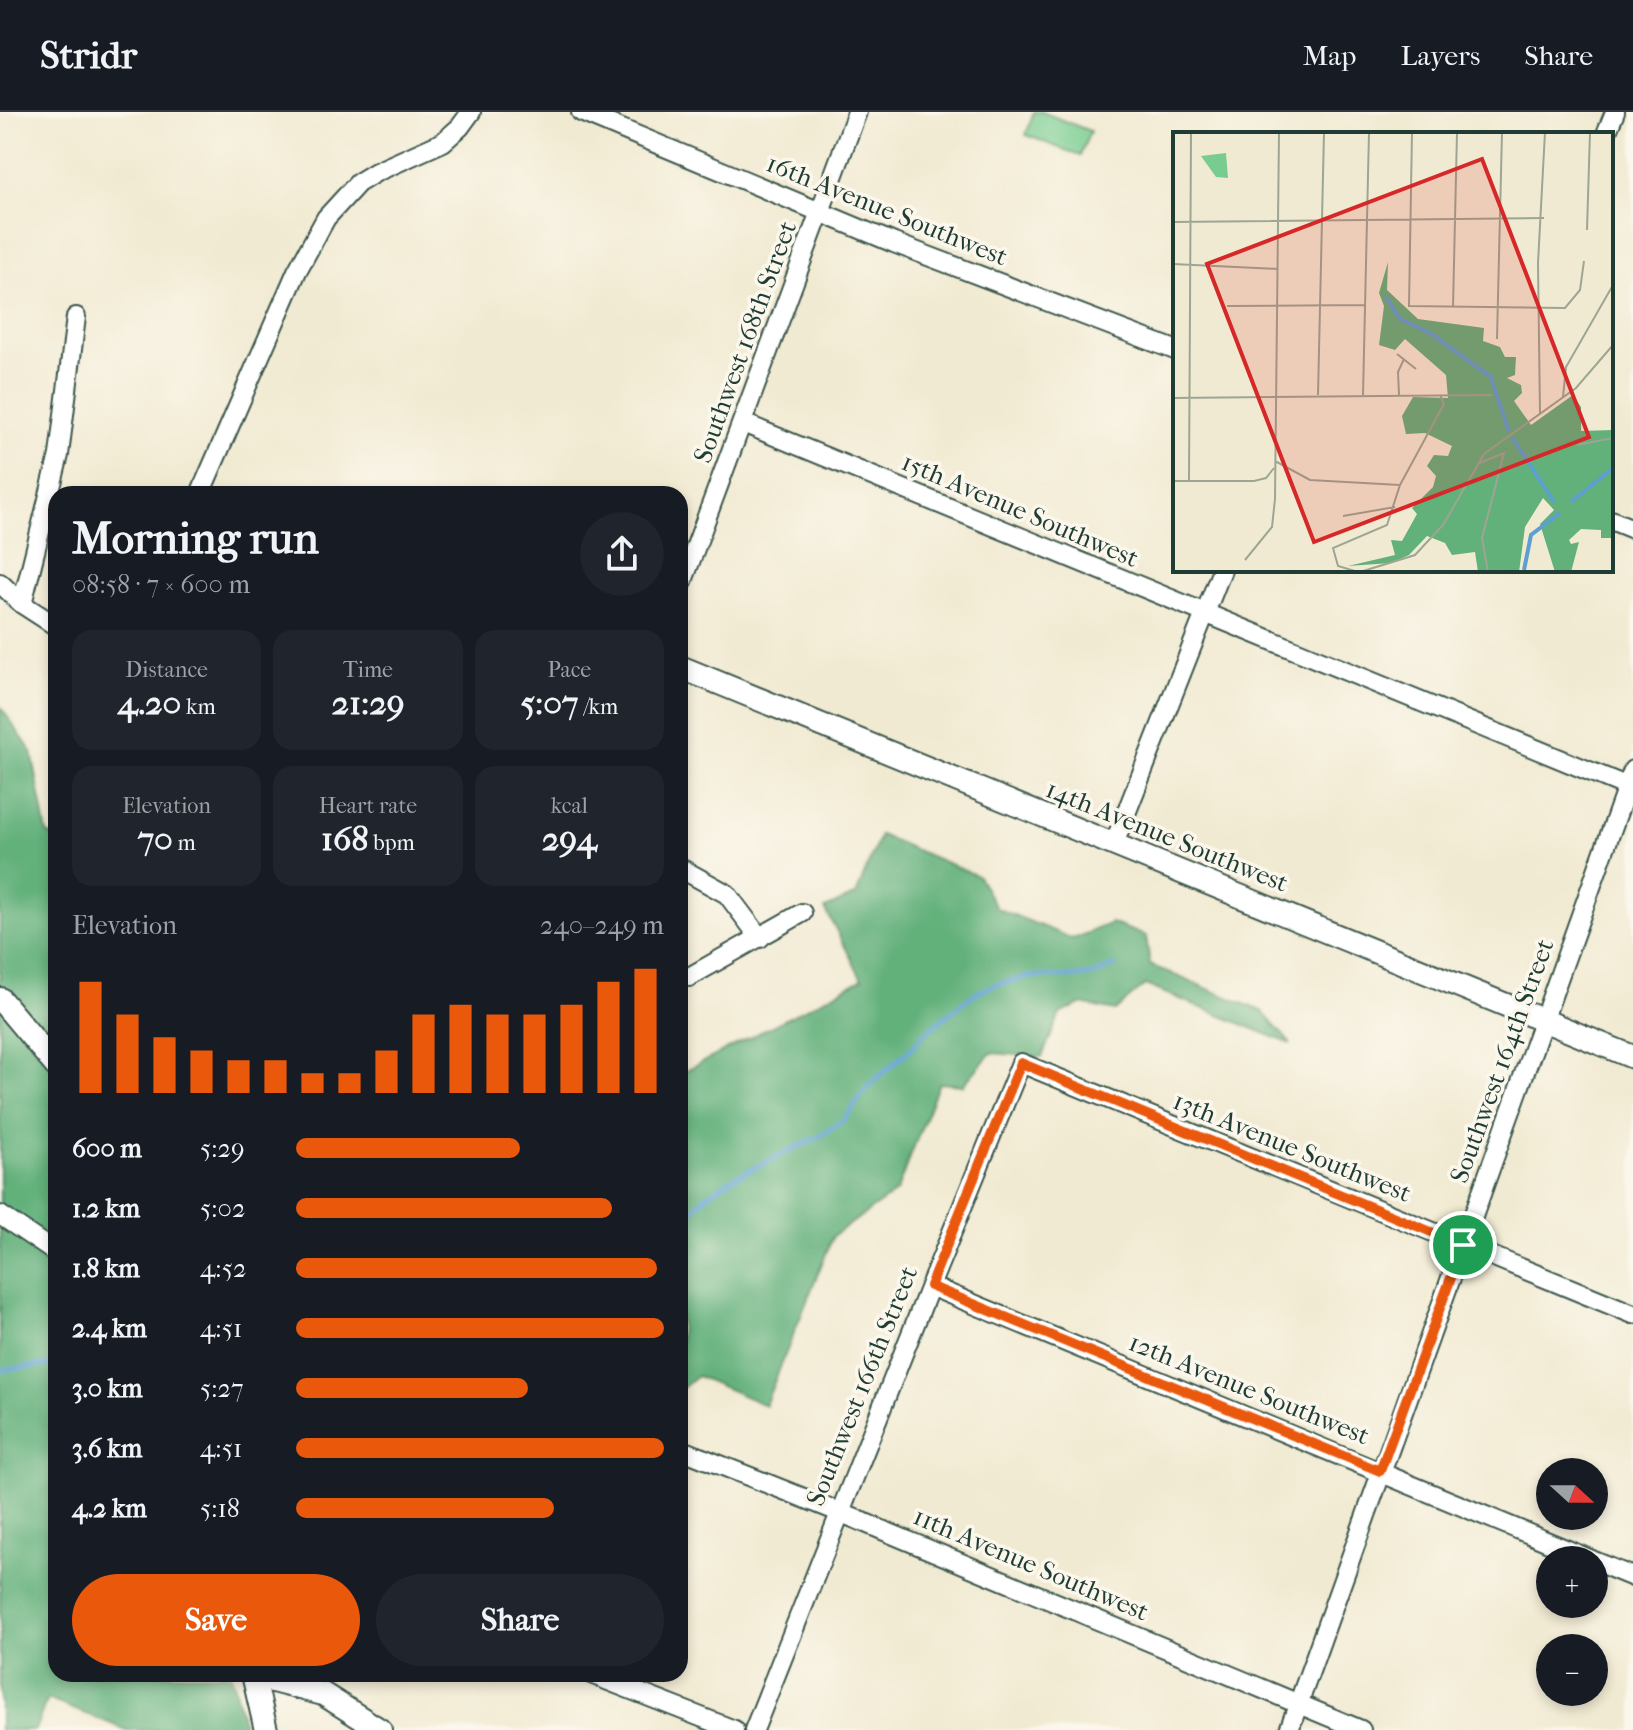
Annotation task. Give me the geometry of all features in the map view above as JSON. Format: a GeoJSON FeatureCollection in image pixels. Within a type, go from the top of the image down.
{"type":"FeatureCollection","features":[{"type":"Feature","properties":{"kind":"street"},"geometry":{"type":"LineString","coordinates":[[203,486],[297,271],[326,218],[358,183],[443,142],[471,112]]}},
{"type":"Feature","properties":{"kind":"street","name":"16th Avenue Southwest"},"geometry":{"type":"LineString","coordinates":[[581,112],[821,213],[1173,349]]}},
{"type":"Feature","properties":{"kind":"street","name":"Southwest 168th Street"},"geometry":{"type":"LineString","coordinates":[[688,568],[857,112]]}},
{"type":"Feature","properties":{"kind":"street"},"geometry":{"type":"LineString","coordinates":[[1607,132],[1615,112]]}},
{"type":"Feature","properties":{"kind":"street"},"geometry":{"type":"LineString","coordinates":[[51,486],[59,455],[76,317]]}},
{"type":"Feature","properties":{"kind":"street","name":"15th Avenue Southwest"},"geometry":{"type":"LineString","coordinates":[[743,423],[1205,615],[1631,782]]}},
{"type":"Feature","properties":{"kind":"street"},"geometry":{"type":"LineString","coordinates":[[22,604],[48,499]]}},
{"type":"Feature","properties":{"kind":"street"},"geometry":{"type":"LineString","coordinates":[[1613,521],[1633,529]]}},
{"type":"Feature","properties":{"kind":"street"},"geometry":{"type":"LineString","coordinates":[[1114,844],[1221,572]]}},
{"type":"Feature","properties":{"kind":"street"},"geometry":{"type":"LineString","coordinates":[[0,583],[22,604],[48,621]]}},
{"type":"Feature","properties":{"kind":"street","name":"14th Avenue Southwest"},"geometry":{"type":"LineString","coordinates":[[688,670],[1633,1057]]}},
{"type":"Feature","properties":{"kind":"street","name":"Southwest 164th Street"},"geometry":{"type":"LineString","coordinates":[[1289,1730],[1631,782]]}},
{"type":"Feature","properties":{"kind":"street"},"geometry":{"type":"LineString","coordinates":[[688,872],[727,894],[760,938]]}},
{"type":"Feature","properties":{"kind":"street"},"geometry":{"type":"LineString","coordinates":[[689,977],[802,913]]}},
{"type":"Feature","properties":{"kind":"street"},"geometry":{"type":"LineString","coordinates":[[0,999],[48,1056]]}},
{"type":"Feature","properties":{"kind":"street","name":"13th Avenue Southwest"},"geometry":{"type":"LineString","coordinates":[[1021,1063],[1633,1314]]}},
{"type":"Feature","properties":{"kind":"street","name":"Southwest 166th Street"},"geometry":{"type":"LineString","coordinates":[[754,1730],[1021,1063]]}},
{"type":"Feature","properties":{"kind":"street"},"geometry":{"type":"LineString","coordinates":[[0,1215],[48,1248]]}},
{"type":"Feature","properties":{"kind":"street","name":"12th Avenue Southwest"},"geometry":{"type":"LineString","coordinates":[[930,1286],[1559,1546]]}},
{"type":"Feature","properties":{"kind":"street","name":"11th Avenue Southwest"},"geometry":{"type":"LineString","coordinates":[[688,1452],[1361,1730]]}},
{"type":"Feature","properties":{"kind":"street","name":"12th Avenue Southwest"},"geometry":{"type":"LineString","coordinates":[[1608,1566],[1633,1577]]}},
{"type":"Feature","properties":{"kind":"street"},"geometry":{"type":"LineString","coordinates":[[255,1682],[266,1730]]}},
{"type":"Feature","properties":{"kind":"street"},"geometry":{"type":"LineString","coordinates":[[279,1682],[323,1694],[380,1730]]}},
{"type":"Feature","properties":{"kind":"street"},"geometry":{"type":"LineString","coordinates":[[611,1682],[734,1730]]}},
{"type":"Feature","properties":{"kind":"green space"},"geometry":{"type":"Polygon","coordinates":[[[1034,112],[1042,112],[1090,131],[1080,156],[1026,135],[1034,112]]]}},
{"type":"Feature","properties":{"kind":"green space"},"geometry":{"type":"Polygon","coordinates":[[[0,706],[32,752],[48,834],[48,1682],[233,1682],[245,1730],[127,1730],[47,1699],[35,1730],[0,1730],[0,706]]]}},
{"type":"Feature","properties":{"kind":"green space"},"geometry":{"type":"Polygon","coordinates":[[[880,835],[978,876],[996,908],[1073,939],[1111,923],[1146,936],[1150,965],[1262,1011],[1291,1044],[1145,985],[1115,1011],[1081,1004],[1060,1014],[1042,1057],[991,1053],[963,1085],[939,1083],[896,1192],[833,1236],[765,1405],[697,1376],[688,1383],[688,1070],[862,979],[825,909],[856,895],[880,835]]]}},
{"type":"Feature","properties":{"kind":"waterway"},"geometry":{"type":"LineString","coordinates":[[688,1215],[706,1196],[733,1178],[820,1136],[844,1120],[869,1085],[924,1034],[974,994],[994,985],[1032,976],[1079,977],[1096,974],[1115,965]]}},
{"type":"Feature","properties":{"kind":"waterway"},"geometry":{"type":"LineString","coordinates":[[0,1370],[48,1365]]}},
{"type":"Feature","properties":{"kind":"route"},"geometry":{"type":"LineString","coordinates":[[1021,1063],[1463,1245],[1380,1471],[930,1286],[1021,1063]]}}]}
